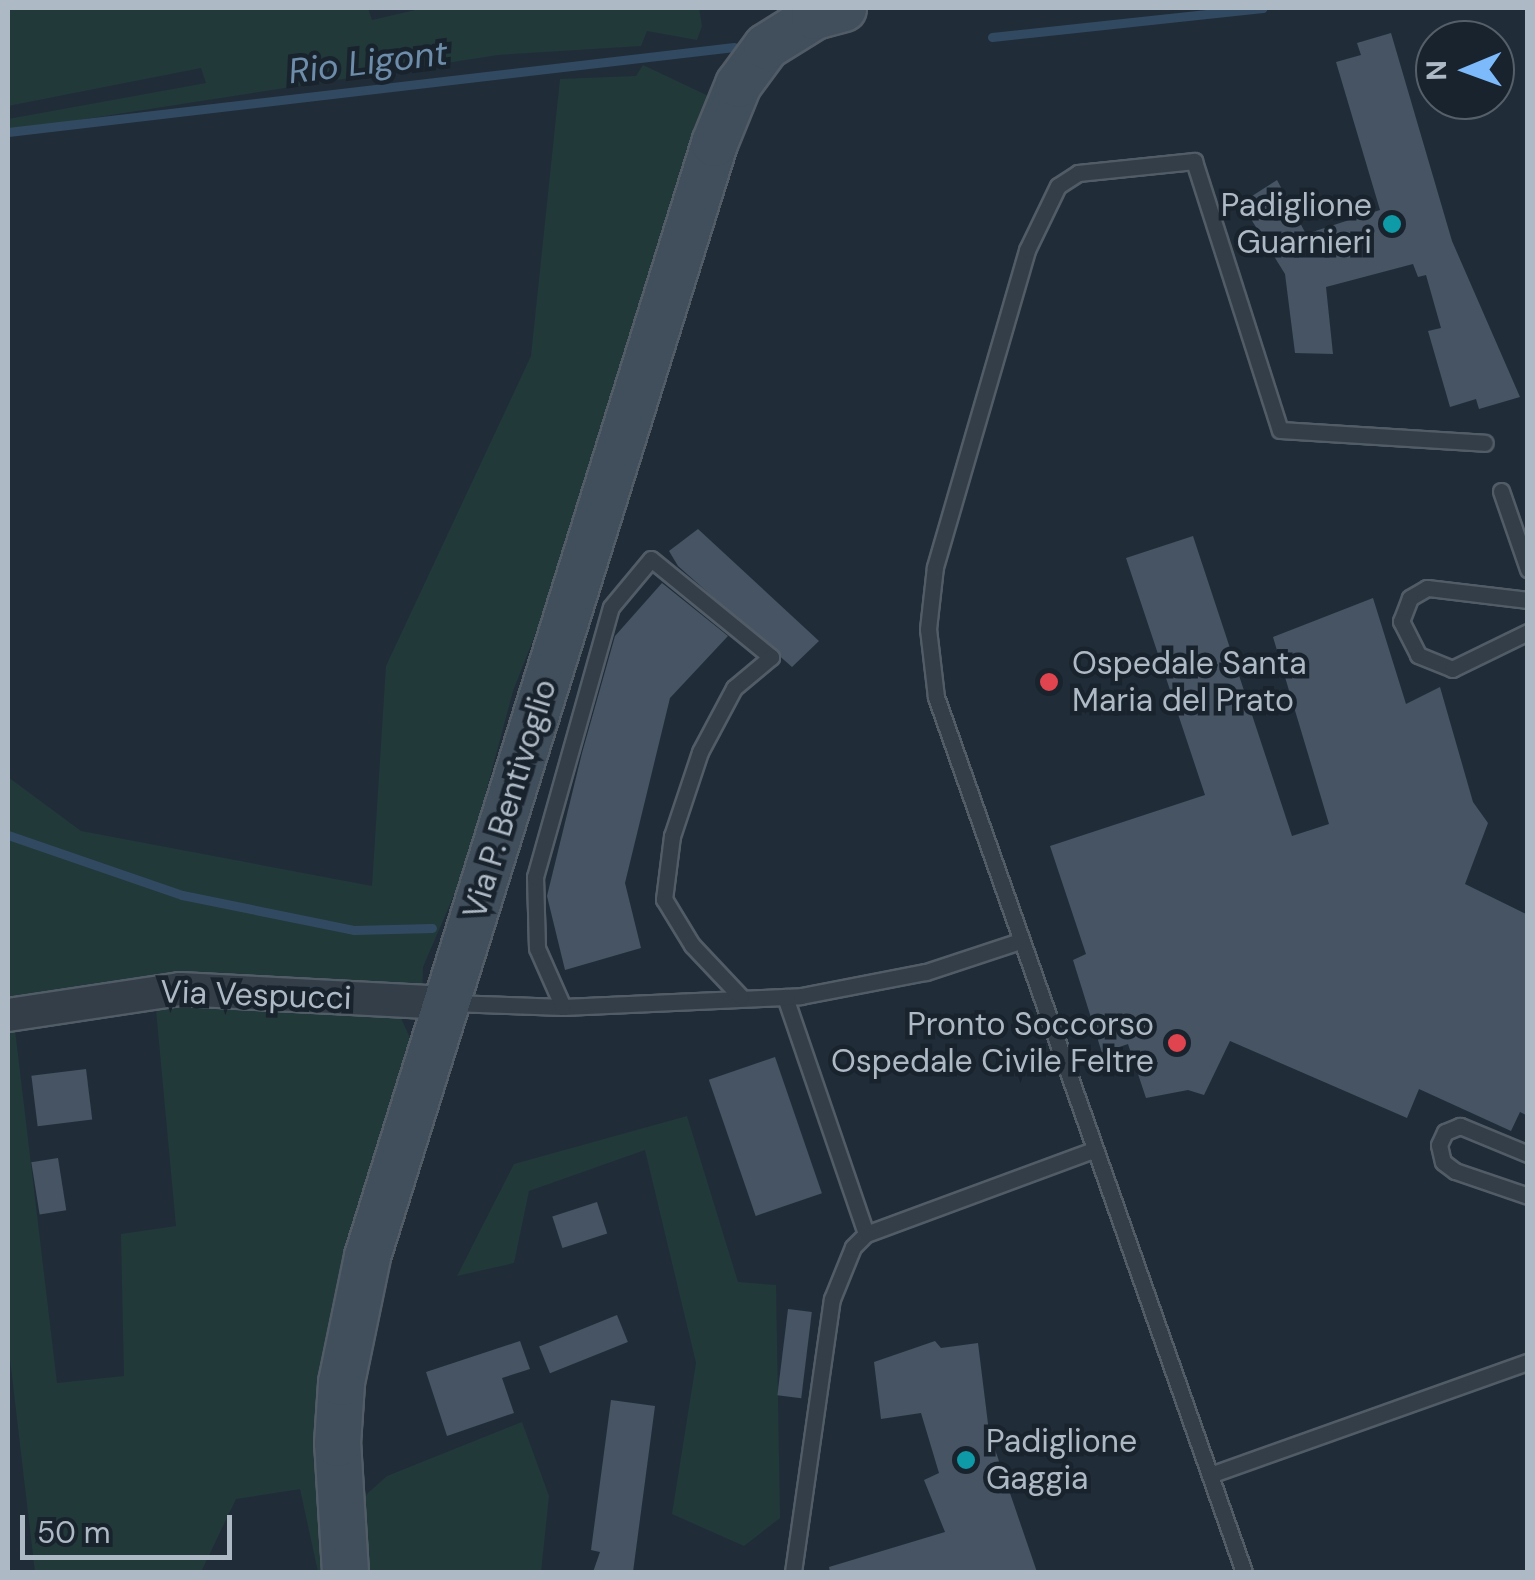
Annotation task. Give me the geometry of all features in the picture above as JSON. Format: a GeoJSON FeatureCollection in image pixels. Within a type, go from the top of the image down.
{"type":"FeatureCollection","features":[{"type":"Feature","properties":{"kind":"street","name":"Via P. Bentivoglio"},"geometry":{"type":"LineString","coordinates":[[344,1572],[337,1443],[350,1322],[714,143],[738,84],[766,46],[814,16],[843,8]]}},
{"type":"Feature","properties":{"kind":"street","name":"Via Vespucci"},"geometry":{"type":"LineString","coordinates":[[8,1015],[180,989],[447,1003]]}},
{"type":"Feature","properties":{"kind":"lane"},"geometry":{"type":"LineString","coordinates":[[1244,1572],[936,696],[928,629],[936,567],[1027,250],[1058,186],[1093,170],[1194,161],[1280,430],[1485,443]]}},
{"type":"Feature","properties":{"kind":"lane"},"geometry":{"type":"LineString","coordinates":[[1501,491],[1528,570]]}},
{"type":"Feature","properties":{"kind":"lane"},"geometry":{"type":"LineString","coordinates":[[563,1007],[538,948],[535,877],[611,608],[651,560],[771,657],[734,688],[700,752],[672,836],[664,899],[692,945],[741,998]]}},
{"type":"Feature","properties":{"kind":"lane"},"geometry":{"type":"LineString","coordinates":[[1528,600],[1427,588],[1410,598],[1401,621],[1409,648],[1452,670],[1528,632]]}},
{"type":"Feature","properties":{"kind":"lane"},"geometry":{"type":"LineString","coordinates":[[447,1003],[563,1007],[785,997],[926,972],[1020,941]]}},
{"type":"Feature","properties":{"kind":"lane"},"geometry":{"type":"LineString","coordinates":[[785,997],[866,1234]]}},
{"type":"Feature","properties":{"kind":"lane"},"geometry":{"type":"LineString","coordinates":[[1528,1154],[1460,1126],[1445,1132],[1439,1144],[1444,1162],[1456,1171],[1528,1196]]}},
{"type":"Feature","properties":{"kind":"lane"},"geometry":{"type":"LineString","coordinates":[[792,1572],[832,1298],[853,1247],[866,1234],[1093,1150]]}},
{"type":"Feature","properties":{"kind":"lane"},"geometry":{"type":"LineString","coordinates":[[1210,1475],[1528,1362]]}},
{"type":"Feature","properties":{"kind":"green space"},"geometry":{"type":"Polygon","coordinates":[[[8,8],[368,8],[372,20],[424,8],[699,8],[702,26],[697,40],[647,31],[641,46],[498,55],[8,131],[8,119],[206,83],[201,68],[8,106],[8,8]]]}},
{"type":"Feature","properties":{"kind":"green space"},"geometry":{"type":"Polygon","coordinates":[[[643,65],[719,101],[602,464],[513,691],[466,867],[423,967],[422,1001],[399,1014],[412,1042],[330,1572],[318,1572],[300,1489],[236,1499],[201,1572],[35,1572],[8,1342],[8,777],[81,831],[372,886],[386,666],[531,356],[560,79],[636,76],[643,65]],[[155,999],[15,1030],[57,1383],[124,1376],[121,1234],[176,1226],[155,999]]]}},
{"type":"Feature","properties":{"kind":"green space"},"geometry":{"type":"Polygon","coordinates":[[[687,1116],[738,1282],[776,1285],[780,1518],[744,1546],[672,1514],[696,1363],[645,1150],[529,1191],[514,1263],[457,1276],[514,1164],[687,1116]]]}},
{"type":"Feature","properties":{"kind":"green space"},"geometry":{"type":"Polygon","coordinates":[[[522,1422],[549,1496],[541,1572],[368,1572],[358,1507],[368,1493],[387,1476],[522,1422]]]}},
{"type":"Feature","properties":{"kind":"building","name":"Padiglione Guarnieri"},"geometry":{"type":"Polygon","coordinates":[[[1391,33],[1452,241],[1520,397],[1479,409],[1476,399],[1450,407],[1428,331],[1441,328],[1426,275],[1418,277],[1413,264],[1326,287],[1333,354],[1295,353],[1285,274],[1241,203],[1277,180],[1306,234],[1380,210],[1336,62],[1361,55],[1357,43],[1391,33]]]}},
{"type":"Feature","properties":{"kind":"building"},"geometry":{"type":"Polygon","coordinates":[[[698,529],[819,641],[792,667],[678,566],[669,551],[698,529]]]}},
{"type":"Feature","properties":{"kind":"building"},"geometry":{"type":"Polygon","coordinates":[[[1193,536],[1292,836],[1329,824],[1273,637],[1373,598],[1406,704],[1440,687],[1473,802],[1488,823],[1465,884],[1528,915],[1528,1116],[1520,1112],[1511,1131],[1419,1089],[1407,1118],[1230,1041],[1204,1095],[1188,1090],[1146,1098],[1128,1044],[1102,1053],[1073,960],[1086,954],[1050,846],[1205,795],[1126,558],[1193,536]]]}},
{"type":"Feature","properties":{"kind":"building"},"geometry":{"type":"Polygon","coordinates":[[[662,583],[728,636],[670,698],[625,883],[641,948],[565,970],[547,896],[582,753],[615,636],[662,583]]]}},
{"type":"Feature","properties":{"kind":"building"},"geometry":{"type":"Polygon","coordinates":[[[775,1057],[822,1193],[756,1216],[709,1080],[775,1057]]]}},
{"type":"Feature","properties":{"kind":"building"},"geometry":{"type":"Polygon","coordinates":[[[86,1069],[92,1120],[38,1126],[31,1076],[86,1069]]]}},
{"type":"Feature","properties":{"kind":"building"},"geometry":{"type":"Polygon","coordinates":[[[58,1158],[66,1210],[40,1215],[31,1162],[58,1158]]]}},
{"type":"Feature","properties":{"kind":"building"},"geometry":{"type":"Polygon","coordinates":[[[597,1202],[607,1233],[562,1248],[552,1217],[597,1202]]]}},
{"type":"Feature","properties":{"kind":"building"},"geometry":{"type":"Polygon","coordinates":[[[788,1309],[812,1312],[801,1398],[777,1395],[788,1309]]]}},
{"type":"Feature","properties":{"kind":"building"},"geometry":{"type":"Polygon","coordinates":[[[617,1315],[628,1342],[550,1373],[539,1346],[617,1315]]]}},
{"type":"Feature","properties":{"kind":"building"},"geometry":{"type":"Polygon","coordinates":[[[520,1341],[530,1369],[502,1378],[514,1413],[447,1436],[426,1372],[520,1341]]]}},
{"type":"Feature","properties":{"kind":"building","name":"Padiglione Gaggia"},"geometry":{"type":"Polygon","coordinates":[[[935,1341],[941,1348],[978,1343],[989,1432],[1037,1572],[830,1572],[829,1567],[945,1532],[924,1480],[939,1473],[921,1413],[881,1419],[874,1362],[935,1341]]]}},
{"type":"Feature","properties":{"kind":"building"},"geometry":{"type":"Polygon","coordinates":[[[611,1400],[655,1406],[633,1572],[593,1572],[600,1552],[591,1550],[611,1400]]]}},
{"type":"Feature","properties":{"kind":"waterway","name":"Rio Ligont"},"geometry":{"type":"LineString","coordinates":[[992,37],[1262,8]]}},
{"type":"Feature","properties":{"kind":"waterway","name":"Rio Ligont"},"geometry":{"type":"LineString","coordinates":[[8,132],[734,47]]}},
{"type":"Feature","properties":{"kind":"waterway"},"geometry":{"type":"LineString","coordinates":[[8,835],[182,895],[354,930],[432,928]]}},
{"type":"Feature","properties":{"kind":"place","name":"Padiglione Guarnieri"},"geometry":{"type":"Point","coordinates":[1392,224]}},
{"type":"Feature","properties":{"kind":"place","name":"Ospedale Santa Maria del Prato"},"geometry":{"type":"Point","coordinates":[1049,682]}},
{"type":"Feature","properties":{"kind":"place","name":"Pronto Soccorso Ospedale Civile Feltre"},"geometry":{"type":"Point","coordinates":[1177,1043]}},
{"type":"Feature","properties":{"kind":"place","name":"Padiglione Gaggia"},"geometry":{"type":"Point","coordinates":[966,1460]}}]}
